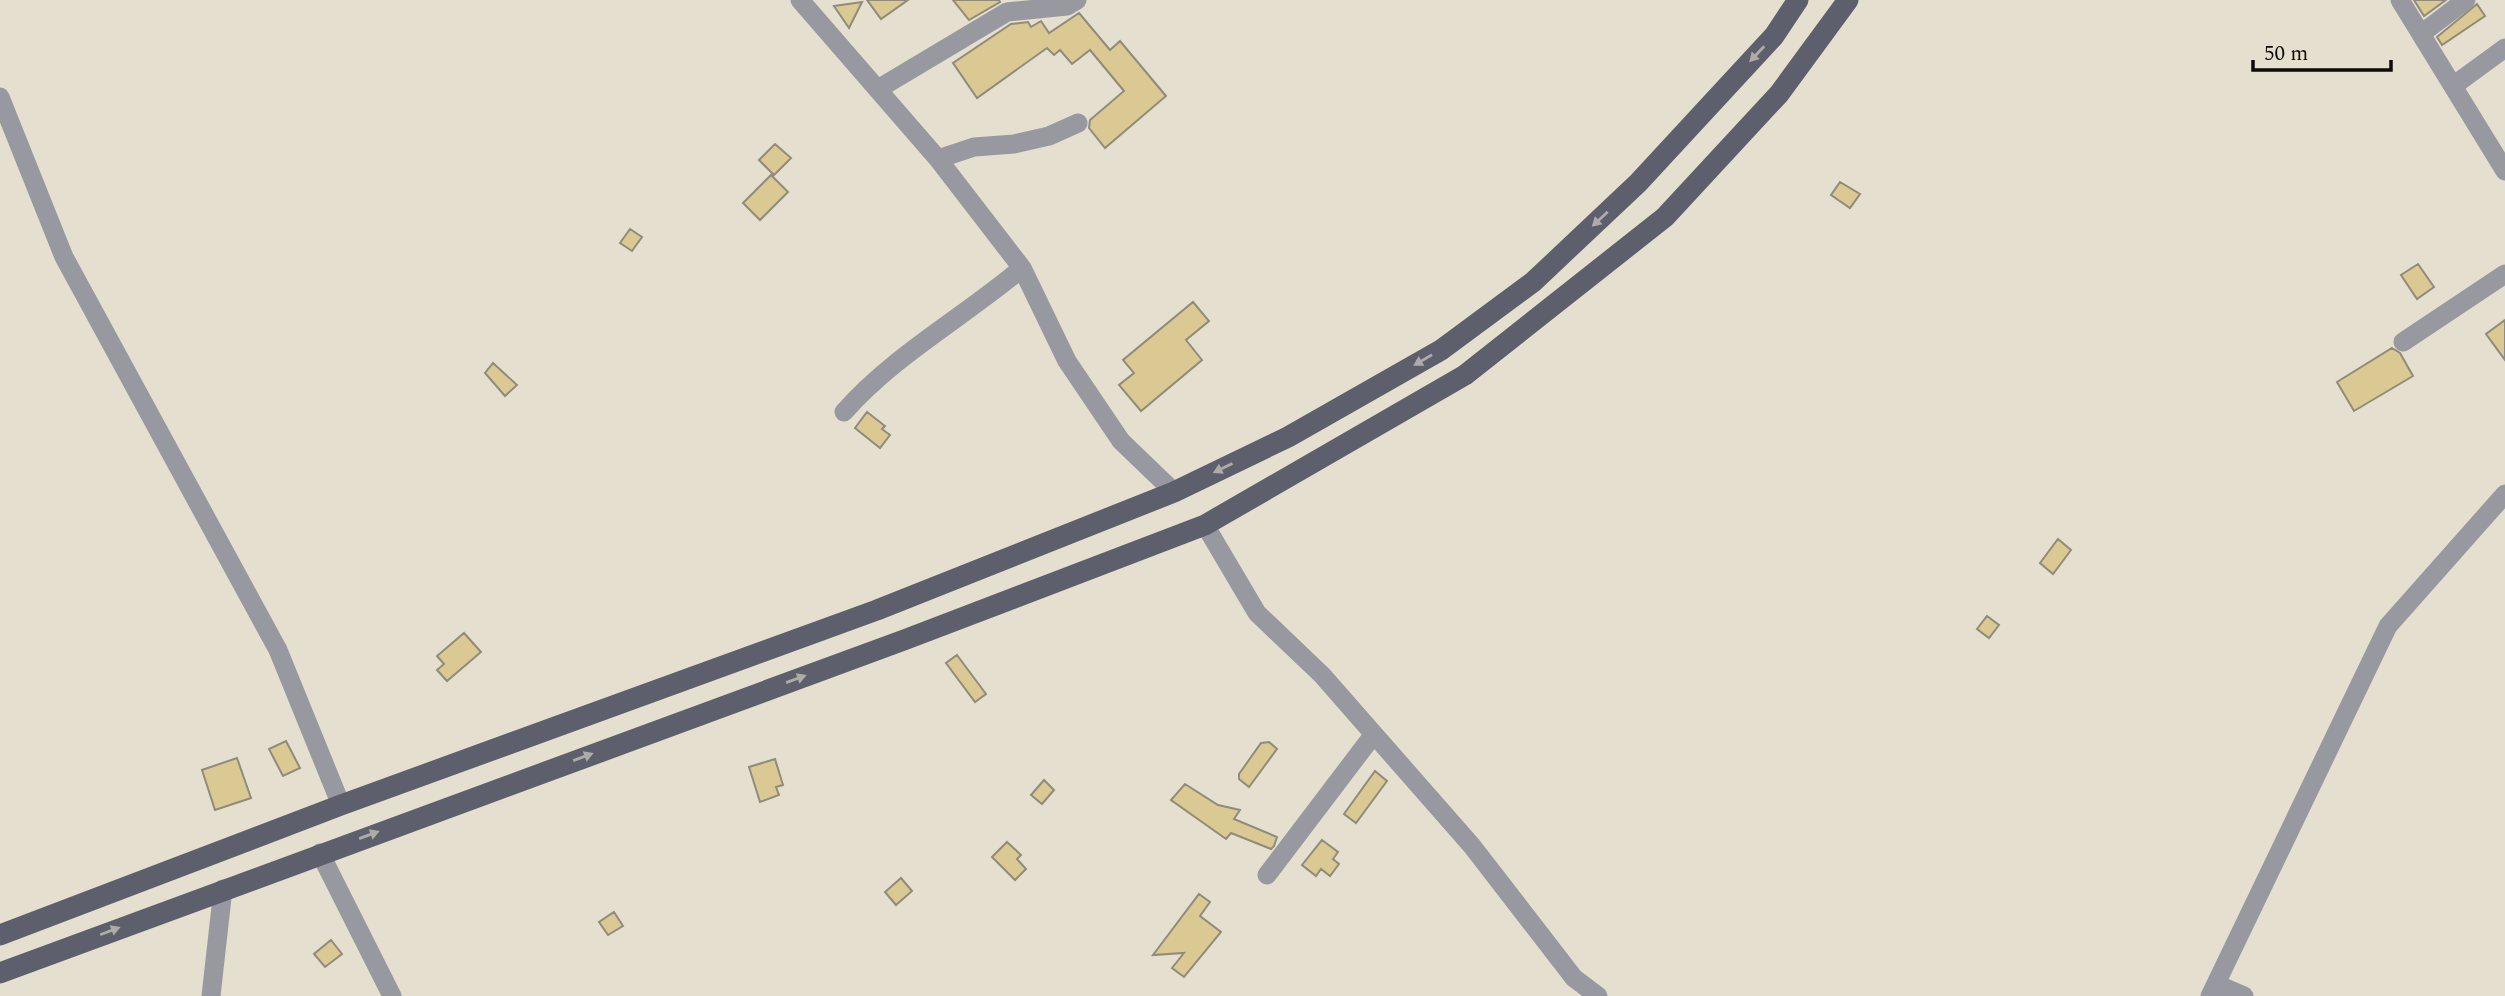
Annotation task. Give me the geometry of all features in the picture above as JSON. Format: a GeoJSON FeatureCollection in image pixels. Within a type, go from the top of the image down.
{"type":"FeatureCollection","features":[{"type":"Feature","properties":{"kind":"main road"},"geometry":{"type":"LineString","coordinates":[[0,935],[341,805],[877,610],[1174,492],[1288,437],[1441,350],[1533,282],[1638,183],[1774,36],[1798,0]]}},
{"type":"Feature","properties":{"kind":"main road"},"geometry":{"type":"LineString","coordinates":[[0,973],[904,640],[1205,525],[1465,374],[1655,225],[1779,94],[1847,0]]}},
{"type":"Feature","properties":{"kind":"main road"},"geometry":{"type":"LineString","coordinates":[[63,911],[77,944]]}},
{"type":"Feature","properties":{"kind":"street"},"geometry":{"type":"LineString","coordinates":[[800,0],[938,159],[1022,268],[1067,361],[1121,441],[1174,492]]}},
{"type":"Feature","properties":{"kind":"street"},"geometry":{"type":"LineString","coordinates":[[878,89],[1007,12],[1067,6],[1077,0]]}},
{"type":"Feature","properties":{"kind":"street"},"geometry":{"type":"LineString","coordinates":[[2400,0],[2504,169]]}},
{"type":"Feature","properties":{"kind":"street"},"geometry":{"type":"LineString","coordinates":[[2421,34],[2466,0]]}},
{"type":"Feature","properties":{"kind":"street"},"geometry":{"type":"LineString","coordinates":[[2453,86],[2505,48]]}},
{"type":"Feature","properties":{"kind":"street"},"geometry":{"type":"LineString","coordinates":[[0,97],[64,257],[278,650],[341,805]]}},
{"type":"Feature","properties":{"kind":"street"},"geometry":{"type":"LineString","coordinates":[[938,159],[974,146],[1014,144],[1049,136],[1078,123]]}},
{"type":"Feature","properties":{"kind":"street"},"geometry":{"type":"LineString","coordinates":[[844,412],[865,389],[978,306],[1022,268]]}},
{"type":"Feature","properties":{"kind":"street"},"geometry":{"type":"LineString","coordinates":[[2403,342],[2505,274]]}},
{"type":"Feature","properties":{"kind":"street"},"geometry":{"type":"LineString","coordinates":[[2244,996],[2213,990],[2388,626],[2505,494]]}},
{"type":"Feature","properties":{"kind":"street"},"geometry":{"type":"LineString","coordinates":[[1205,525],[1257,612],[1322,675],[1480,857],[1574,978],[1598,996]]}},
{"type":"Feature","properties":{"kind":"street"},"geometry":{"type":"LineString","coordinates":[[1267,875],[1374,734]]}},
{"type":"Feature","properties":{"kind":"street"},"geometry":{"type":"LineString","coordinates":[[320,853],[392,996]]}},
{"type":"Feature","properties":{"kind":"street"},"geometry":{"type":"LineString","coordinates":[[211,996],[223,889]]}},
{"type":"Feature","properties":{"kind":"building"},"geometry":{"type":"Polygon","coordinates":[[[867,0],[908,0],[881,19],[867,0]]]}},
{"type":"Feature","properties":{"kind":"building"},"geometry":{"type":"Polygon","coordinates":[[[953,0],[999,0],[1000,2],[969,20],[953,0]]]}},
{"type":"Feature","properties":{"kind":"building"},"geometry":{"type":"Polygon","coordinates":[[[2414,0],[2446,0],[2424,16],[2414,0]]]}},
{"type":"Feature","properties":{"kind":"building"},"geometry":{"type":"Polygon","coordinates":[[[862,2],[849,28],[834,6],[862,2]]]}},
{"type":"Feature","properties":{"kind":"building"},"geometry":{"type":"Polygon","coordinates":[[[2477,4],[2485,16],[2442,45],[2437,37],[2477,4]]]}},
{"type":"Feature","properties":{"kind":"building"},"geometry":{"type":"Polygon","coordinates":[[[1079,13],[1110,50],[1120,41],[1166,96],[1105,148],[1089,128],[1090,120],[1124,91],[1090,50],[1072,64],[1060,50],[1054,55],[1047,48],[977,98],[953,63],[1011,24],[1028,22],[1031,27],[1041,21],[1049,33],[1079,13]]]}},
{"type":"Feature","properties":{"kind":"building"},"geometry":{"type":"Polygon","coordinates":[[[775,144],[791,158],[774,175],[759,160],[775,144]]]}},
{"type":"Feature","properties":{"kind":"building"},"geometry":{"type":"Polygon","coordinates":[[[771,175],[788,192],[760,220],[743,203],[771,175]]]}},
{"type":"Feature","properties":{"kind":"building"},"geometry":{"type":"Polygon","coordinates":[[[1840,182],[1860,194],[1850,208],[1831,195],[1840,182]]]}},
{"type":"Feature","properties":{"kind":"building"},"geometry":{"type":"Polygon","coordinates":[[[630,229],[642,237],[632,251],[620,243],[630,229]]]}},
{"type":"Feature","properties":{"kind":"building"},"geometry":{"type":"Polygon","coordinates":[[[2418,264],[2434,287],[2417,299],[2401,275],[2418,264]]]}},
{"type":"Feature","properties":{"kind":"building"},"geometry":{"type":"Polygon","coordinates":[[[1193,302],[1209,321],[1186,340],[1202,360],[1141,411],[1119,385],[1134,373],[1123,360],[1193,302]]]}},
{"type":"Feature","properties":{"kind":"building"},"geometry":{"type":"Polygon","coordinates":[[[2505,320],[2505,360],[2486,334],[2505,320]]]}},
{"type":"Feature","properties":{"kind":"building"},"geometry":{"type":"Polygon","coordinates":[[[2392,348],[2400,353],[2413,376],[2354,411],[2337,382],[2392,348]]]}},
{"type":"Feature","properties":{"kind":"building"},"geometry":{"type":"Polygon","coordinates":[[[493,363],[517,385],[505,396],[485,373],[493,363]]]}},
{"type":"Feature","properties":{"kind":"building"},"geometry":{"type":"Polygon","coordinates":[[[867,412],[885,426],[882,429],[890,435],[880,448],[855,428],[867,412]]]}},
{"type":"Feature","properties":{"kind":"building"},"geometry":{"type":"Polygon","coordinates":[[[2058,539],[2071,550],[2053,574],[2040,563],[2058,539]]]}},
{"type":"Feature","properties":{"kind":"building"},"geometry":{"type":"Polygon","coordinates":[[[1987,616],[1999,625],[1989,638],[1977,629],[1987,616]]]}},
{"type":"Feature","properties":{"kind":"building"},"geometry":{"type":"Polygon","coordinates":[[[464,633],[481,652],[447,681],[437,670],[444,664],[437,656],[464,633]]]}},
{"type":"Feature","properties":{"kind":"building"},"geometry":{"type":"Polygon","coordinates":[[[957,655],[986,694],[975,702],[946,663],[957,655]]]}},
{"type":"Feature","properties":{"kind":"building"},"geometry":{"type":"Polygon","coordinates":[[[286,741],[300,768],[283,776],[269,749],[286,741]]]}},
{"type":"Feature","properties":{"kind":"building"},"geometry":{"type":"Polygon","coordinates":[[[1269,742],[1277,749],[1249,787],[1239,779],[1239,774],[1261,743],[1269,742]]]}},
{"type":"Feature","properties":{"kind":"building"},"geometry":{"type":"Polygon","coordinates":[[[237,758],[251,798],[215,810],[202,770],[237,758]]]}},
{"type":"Feature","properties":{"kind":"building"},"geometry":{"type":"Polygon","coordinates":[[[775,759],[783,785],[776,787],[779,795],[760,802],[749,767],[775,759]]]}},
{"type":"Feature","properties":{"kind":"building"},"geometry":{"type":"Polygon","coordinates":[[[1375,771],[1387,781],[1356,823],[1344,814],[1375,771]]]}},
{"type":"Feature","properties":{"kind":"building"},"geometry":{"type":"Polygon","coordinates":[[[1044,780],[1054,790],[1042,804],[1031,795],[1044,780]]]}},
{"type":"Feature","properties":{"kind":"building"},"geometry":{"type":"Polygon","coordinates":[[[1185,784],[1218,805],[1240,810],[1234,819],[1277,837],[1274,846],[1271,849],[1231,833],[1226,839],[1171,800],[1185,784]]]}},
{"type":"Feature","properties":{"kind":"building"},"geometry":{"type":"Polygon","coordinates":[[[1322,840],[1338,852],[1333,859],[1339,864],[1330,876],[1321,869],[1316,876],[1302,865],[1322,840]]]}},
{"type":"Feature","properties":{"kind":"building"},"geometry":{"type":"Polygon","coordinates":[[[1007,842],[1021,855],[1017,859],[1026,869],[1015,880],[992,857],[1007,842]]]}},
{"type":"Feature","properties":{"kind":"building"},"geometry":{"type":"Polygon","coordinates":[[[901,878],[912,891],[896,905],[885,892],[901,878]]]}},
{"type":"Feature","properties":{"kind":"building"},"geometry":{"type":"Polygon","coordinates":[[[1199,894],[1210,902],[1200,916],[1221,932],[1184,977],[1172,968],[1184,953],[1153,955],[1199,894]]]}},
{"type":"Feature","properties":{"kind":"building"},"geometry":{"type":"Polygon","coordinates":[[[614,912],[623,926],[608,935],[599,922],[614,912]]]}},
{"type":"Feature","properties":{"kind":"building"},"geometry":{"type":"Polygon","coordinates":[[[331,940],[342,954],[325,967],[314,954],[331,940]]]}}]}
